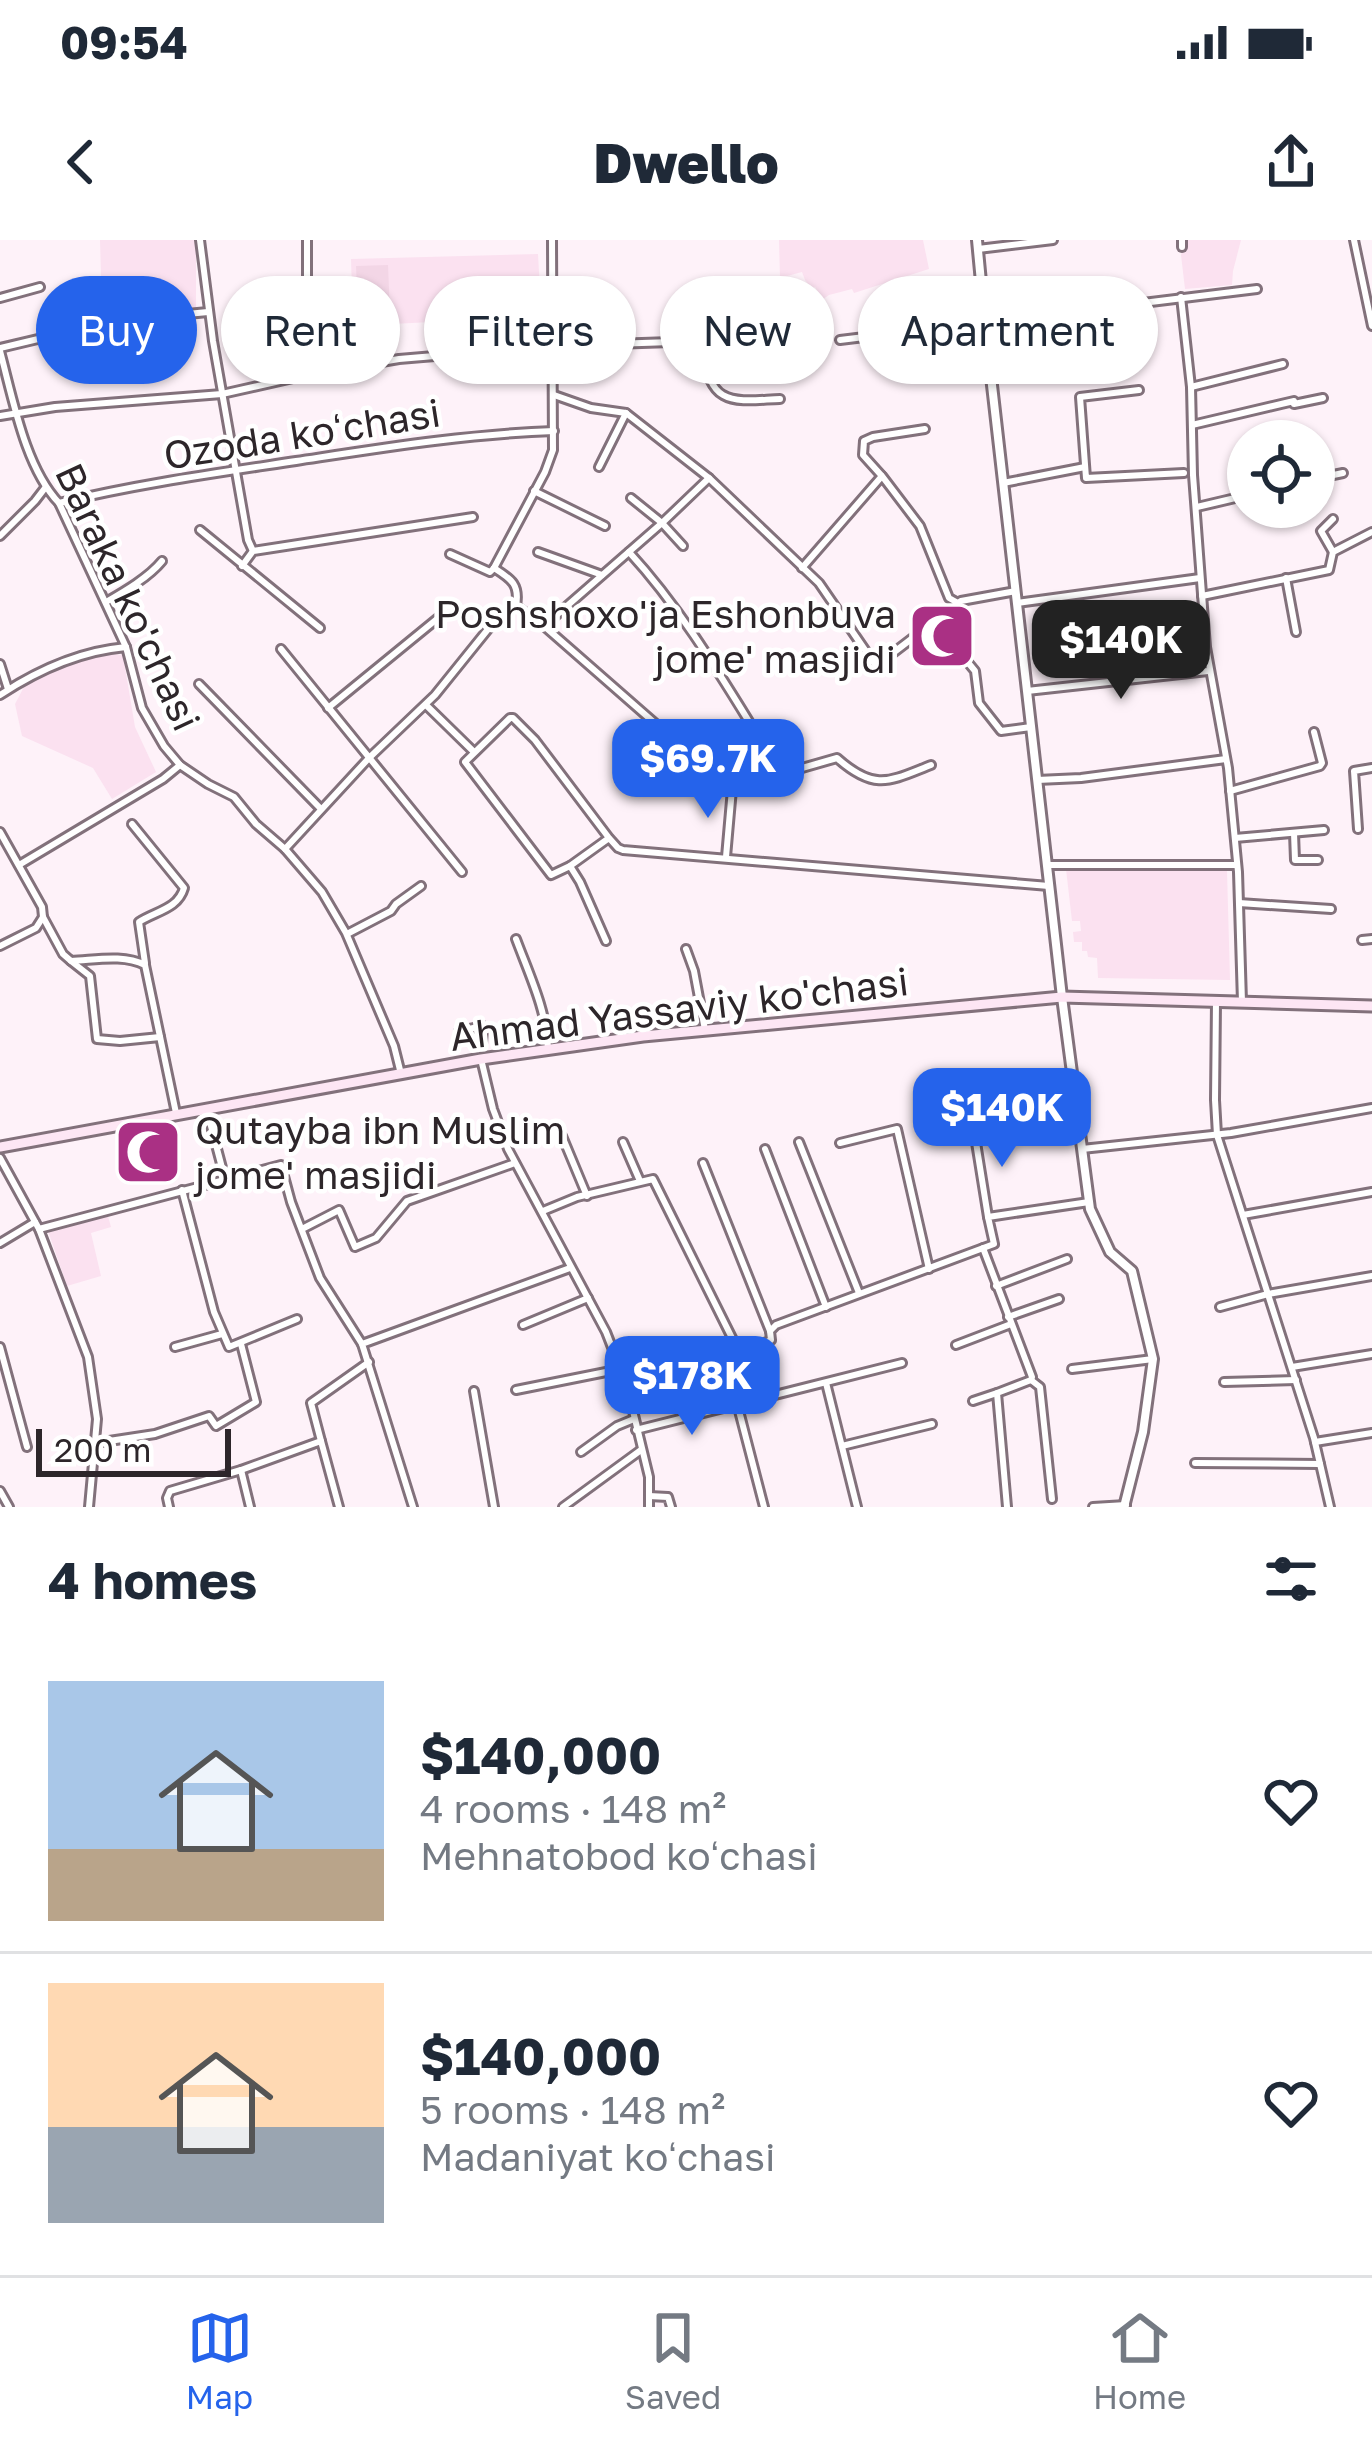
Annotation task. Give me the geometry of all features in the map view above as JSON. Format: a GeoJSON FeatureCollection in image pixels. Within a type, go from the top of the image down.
{"type":"FeatureCollection","features":[{"type":"Feature","properties":{"kind":"main road","name":"Ahmad Yassaviy ko'chasi"},"geometry":{"type":"LineString","coordinates":[[0,1147],[481,1059],[705,1030],[1061,997],[1372,1006]]}},
{"type":"Feature","properties":{"kind":"street"},"geometry":{"type":"LineString","coordinates":[[200,240],[208,312],[253,551]]}},
{"type":"Feature","properties":{"kind":"street"},"geometry":{"type":"LineString","coordinates":[[308,240],[308,276]]}},
{"type":"Feature","properties":{"kind":"street"},"geometry":{"type":"LineString","coordinates":[[552,240],[552,276]]}},
{"type":"Feature","properties":{"kind":"street"},"geometry":{"type":"LineString","coordinates":[[981,276],[978,244],[1053,240]]}},
{"type":"Feature","properties":{"kind":"street"},"geometry":{"type":"LineString","coordinates":[[1354,240],[1372,326]]}},
{"type":"Feature","properties":{"kind":"street"},"geometry":{"type":"LineString","coordinates":[[0,298],[36,288]]}},
{"type":"Feature","properties":{"kind":"street"},"geometry":{"type":"LineString","coordinates":[[1158,300],[1257,289]]}},
{"type":"Feature","properties":{"kind":"street"},"geometry":{"type":"LineString","coordinates":[[1181,297],[1191,388],[1200,578],[1235,838],[1242,1002]]}},
{"type":"Feature","properties":{"kind":"street"},"geometry":{"type":"LineString","coordinates":[[0,350],[59,334],[85,316],[208,312]]}},
{"type":"Feature","properties":{"kind":"street"},"geometry":{"type":"LineString","coordinates":[[840,340],[858,338]]}},
{"type":"Feature","properties":{"kind":"street","name":"Baraka ko'chasi"},"geometry":{"type":"LineString","coordinates":[[0,350],[45,488],[59,502],[126,647],[142,709],[181,765],[234,797],[322,892],[346,934],[401,1073]]}},
{"type":"Feature","properties":{"kind":"street"},"geometry":{"type":"LineString","coordinates":[[1191,388],[1283,364]]}},
{"type":"Feature","properties":{"kind":"street"},"geometry":{"type":"LineString","coordinates":[[0,416],[222,394],[266,384]]}},
{"type":"Feature","properties":{"kind":"street"},"geometry":{"type":"LineString","coordinates":[[450,554],[490,572],[494,568],[550,460],[554,384]]}},
{"type":"Feature","properties":{"kind":"street"},"geometry":{"type":"LineString","coordinates":[[715,384],[722,395],[780,399]]}},
{"type":"Feature","properties":{"kind":"street"},"geometry":{"type":"LineString","coordinates":[[992,384],[1061,997],[1089,1202],[1110,1252],[1132,1271],[1153,1359],[1143,1432],[1125,1506],[1093,1507]]}},
{"type":"Feature","properties":{"kind":"street"},"geometry":{"type":"LineString","coordinates":[[1139,390],[1079,398],[1086,478],[1184,473]]}},
{"type":"Feature","properties":{"kind":"street"},"geometry":{"type":"LineString","coordinates":[[554,395],[591,408],[626,413],[709,478],[819,583],[875,666],[966,598],[1016,591]]}},
{"type":"Feature","properties":{"kind":"street"},"geometry":{"type":"LineString","coordinates":[[1192,424],[1323,398]]}},
{"type":"Feature","properties":{"kind":"street"},"geometry":{"type":"LineString","coordinates":[[599,467],[626,413]]}},
{"type":"Feature","properties":{"kind":"street"},"geometry":{"type":"LineString","coordinates":[[926,429],[873,436],[864,441],[863,455],[916,519],[955,606],[961,654],[974,670],[979,703],[1000,731],[1031,727]]}},
{"type":"Feature","properties":{"kind":"street","name":"Ozoda koʻchasi"},"geometry":{"type":"LineString","coordinates":[[59,502],[445,439],[554,431]]}},
{"type":"Feature","properties":{"kind":"street"},"geometry":{"type":"LineString","coordinates":[[1003,483],[1085,467]]}},
{"type":"Feature","properties":{"kind":"street"},"geometry":{"type":"LineString","coordinates":[[1335,474],[1343,472]]}},
{"type":"Feature","properties":{"kind":"street"},"geometry":{"type":"LineString","coordinates":[[802,568],[882,476]]}},
{"type":"Feature","properties":{"kind":"street"},"geometry":{"type":"LineString","coordinates":[[544,626],[709,478]]}},
{"type":"Feature","properties":{"kind":"street"},"geometry":{"type":"LineString","coordinates":[[0,536],[45,488]]}},
{"type":"Feature","properties":{"kind":"street"},"geometry":{"type":"LineString","coordinates":[[534,491],[605,526]]}},
{"type":"Feature","properties":{"kind":"street"},"geometry":{"type":"LineString","coordinates":[[631,498],[682,546]]}},
{"type":"Feature","properties":{"kind":"street"},"geometry":{"type":"LineString","coordinates":[[1197,507],[1227,500]]}},
{"type":"Feature","properties":{"kind":"street"},"geometry":{"type":"LineString","coordinates":[[242,566],[253,551],[473,517]]}},
{"type":"Feature","properties":{"kind":"street"},"geometry":{"type":"LineString","coordinates":[[1202,596],[1329,570],[1333,552],[1321,528]]}},
{"type":"Feature","properties":{"kind":"street"},"geometry":{"type":"LineString","coordinates":[[200,530],[320,628]]}},
{"type":"Feature","properties":{"kind":"street"},"geometry":{"type":"LineString","coordinates":[[1333,552],[1372,532]]}},
{"type":"Feature","properties":{"kind":"street"},"geometry":{"type":"LineString","coordinates":[[538,552],[602,575]]}},
{"type":"Feature","properties":{"kind":"street"},"geometry":{"type":"LineString","coordinates":[[629,552],[658,584],[715,668],[776,765],[774,770]]}},
{"type":"Feature","properties":{"kind":"street"},"geometry":{"type":"LineString","coordinates":[[106,602],[162,561]]}},
{"type":"Feature","properties":{"kind":"street"},"geometry":{"type":"LineString","coordinates":[[285,849],[368,758],[426,705],[489,628],[516,606],[514,581],[494,568]]}},
{"type":"Feature","properties":{"kind":"street"},"geometry":{"type":"LineString","coordinates":[[1017,603],[1200,578]]}},
{"type":"Feature","properties":{"kind":"street"},"geometry":{"type":"LineString","coordinates":[[1286,578],[1296,632]]}},
{"type":"Feature","properties":{"kind":"street"},"geometry":{"type":"LineString","coordinates":[[516,606],[673,739],[716,787],[732,789],[774,770],[788,772],[838,758],[852,771],[883,782],[931,765]]}},
{"type":"Feature","properties":{"kind":"street"},"geometry":{"type":"LineString","coordinates":[[328,708],[443,614]]}},
{"type":"Feature","properties":{"kind":"street"},"geometry":{"type":"LineString","coordinates":[[0,695],[75,657],[126,647]]}},
{"type":"Feature","properties":{"kind":"street"},"geometry":{"type":"LineString","coordinates":[[281,649],[462,872]]}},
{"type":"Feature","properties":{"kind":"street"},"geometry":{"type":"LineString","coordinates":[[0,664],[8,689]]}},
{"type":"Feature","properties":{"kind":"street"},"geometry":{"type":"LineString","coordinates":[[1027,691],[1210,671]]}},
{"type":"Feature","properties":{"kind":"street"},"geometry":{"type":"LineString","coordinates":[[200,684],[321,809]]}},
{"type":"Feature","properties":{"kind":"street"},"geometry":{"type":"LineString","coordinates":[[426,705],[474,752]]}},
{"type":"Feature","properties":{"kind":"street"},"geometry":{"type":"LineString","coordinates":[[609,838],[555,875],[548,873],[465,765],[513,718],[623,850],[1049,886]]}},
{"type":"Feature","properties":{"kind":"street"},"geometry":{"type":"LineString","coordinates":[[1230,790],[1322,765],[1314,732]]}},
{"type":"Feature","properties":{"kind":"street"},"geometry":{"type":"LineString","coordinates":[[1037,780],[1226,759]]}},
{"type":"Feature","properties":{"kind":"street"},"geometry":{"type":"LineString","coordinates":[[19,865],[181,765]]}},
{"type":"Feature","properties":{"kind":"street"},"geometry":{"type":"LineString","coordinates":[[1358,830],[1354,771],[1372,767]]}},
{"type":"Feature","properties":{"kind":"street"},"geometry":{"type":"LineString","coordinates":[[725,857],[732,789]]}},
{"type":"Feature","properties":{"kind":"street"},"geometry":{"type":"LineString","coordinates":[[132,824],[184,888],[168,909],[140,922],[177,1116]]}},
{"type":"Feature","properties":{"kind":"street"},"geometry":{"type":"LineString","coordinates":[[1235,838],[1324,830]]}},
{"type":"Feature","properties":{"kind":"street"},"geometry":{"type":"LineString","coordinates":[[0,832],[63,954],[90,976],[97,1040],[161,1037]]}},
{"type":"Feature","properties":{"kind":"street"},"geometry":{"type":"LineString","coordinates":[[1294,833],[1295,860],[1318,860]]}},
{"type":"Feature","properties":{"kind":"street"},"geometry":{"type":"LineString","coordinates":[[1047,865],[1237,865]]}},
{"type":"Feature","properties":{"kind":"street"},"geometry":{"type":"LineString","coordinates":[[570,866],[606,941]]}},
{"type":"Feature","properties":{"kind":"street"},"geometry":{"type":"LineString","coordinates":[[346,934],[391,911],[422,886]]}},
{"type":"Feature","properties":{"kind":"street"},"geometry":{"type":"LineString","coordinates":[[1239,903],[1331,908]]}},
{"type":"Feature","properties":{"kind":"street"},"geometry":{"type":"LineString","coordinates":[[0,946],[36,928],[43,917]]}},
{"type":"Feature","properties":{"kind":"street"},"geometry":{"type":"LineString","coordinates":[[516,939],[538,1000],[548,1049]]}},
{"type":"Feature","properties":{"kind":"street"},"geometry":{"type":"LineString","coordinates":[[1362,940],[1372,939]]}},
{"type":"Feature","properties":{"kind":"street"},"geometry":{"type":"LineString","coordinates":[[686,949],[705,1030]]}},
{"type":"Feature","properties":{"kind":"street"},"geometry":{"type":"LineString","coordinates":[[71,961],[120,958],[145,965]]}},
{"type":"Feature","properties":{"kind":"street"},"geometry":{"type":"LineString","coordinates":[[1216,1001],[1217,1135],[1315,1442],[1330,1507]]}},
{"type":"Feature","properties":{"kind":"street"},"geometry":{"type":"LineString","coordinates":[[458,1031],[483,1027],[482,1045]]}},
{"type":"Feature","properties":{"kind":"street"},"geometry":{"type":"LineString","coordinates":[[481,1059],[493,1109],[515,1163],[621,1369],[649,1477],[649,1507]]}},
{"type":"Feature","properties":{"kind":"street"},"geometry":{"type":"LineString","coordinates":[[1082,1149],[1217,1135],[1372,1108]]}},
{"type":"Feature","properties":{"kind":"street"},"geometry":{"type":"LineString","coordinates":[[207,1111],[225,1179]]}},
{"type":"Feature","properties":{"kind":"street"},"geometry":{"type":"LineString","coordinates":[[840,1143],[897,1129],[929,1269]]}},
{"type":"Feature","properties":{"kind":"street"},"geometry":{"type":"LineString","coordinates":[[770,1330],[994,1244],[974,1130]]}},
{"type":"Feature","properties":{"kind":"street"},"geometry":{"type":"LineString","coordinates":[[562,1136],[586,1196]]}},
{"type":"Feature","properties":{"kind":"street"},"geometry":{"type":"LineString","coordinates":[[623,1142],[640,1181]]}},
{"type":"Feature","properties":{"kind":"street"},"geometry":{"type":"LineString","coordinates":[[799,1142],[859,1294]]}},
{"type":"Feature","properties":{"kind":"street"},"geometry":{"type":"LineString","coordinates":[[765,1149],[826,1307]]}},
{"type":"Feature","properties":{"kind":"street"},"geometry":{"type":"LineString","coordinates":[[0,1158],[37,1226],[88,1357],[96,1443],[88,1507]]}},
{"type":"Feature","properties":{"kind":"street"},"geometry":{"type":"LineString","coordinates":[[302,1229],[339,1210],[355,1247],[376,1238],[407,1201],[515,1163]]}},
{"type":"Feature","properties":{"kind":"street"},"geometry":{"type":"LineString","coordinates":[[703,1163],[770,1330],[771,1340],[725,1357],[764,1507]]}},
{"type":"Feature","properties":{"kind":"street"},"geometry":{"type":"LineString","coordinates":[[0,1243],[37,1226],[281,1165],[320,1278],[369,1362],[413,1507]]}},
{"type":"Feature","properties":{"kind":"street"},"geometry":{"type":"LineString","coordinates":[[543,1211],[577,1197],[653,1179],[739,1352]]}},
{"type":"Feature","properties":{"kind":"street"},"geometry":{"type":"LineString","coordinates":[[182,1190],[205,1280],[229,1347],[297,1319]]}},
{"type":"Feature","properties":{"kind":"street"},"geometry":{"type":"LineString","coordinates":[[1243,1215],[1372,1192]]}},
{"type":"Feature","properties":{"kind":"street"},"geometry":{"type":"LineString","coordinates":[[988,1217],[1089,1202]]}},
{"type":"Feature","properties":{"kind":"street"},"geometry":{"type":"LineString","coordinates":[[983,1249],[1031,1380],[1040,1388],[1052,1499]]}},
{"type":"Feature","properties":{"kind":"street"},"geometry":{"type":"LineString","coordinates":[[996,1286],[1067,1259]]}},
{"type":"Feature","properties":{"kind":"street"},"geometry":{"type":"LineString","coordinates":[[362,1344],[571,1267]]}},
{"type":"Feature","properties":{"kind":"street"},"geometry":{"type":"LineString","coordinates":[[1220,1306],[1372,1276]]}},
{"type":"Feature","properties":{"kind":"street"},"geometry":{"type":"LineString","coordinates":[[523,1324],[588,1298]]}},
{"type":"Feature","properties":{"kind":"street"},"geometry":{"type":"LineString","coordinates":[[956,1345],[1059,1299]]}},
{"type":"Feature","properties":{"kind":"street"},"geometry":{"type":"LineString","coordinates":[[175,1347],[222,1334]]}},
{"type":"Feature","properties":{"kind":"street"},"geometry":{"type":"LineString","coordinates":[[96,1443],[155,1434],[209,1416],[216,1426],[256,1402],[241,1344]]}},
{"type":"Feature","properties":{"kind":"street"},"geometry":{"type":"LineString","coordinates":[[0,1347],[27,1447]]}},
{"type":"Feature","properties":{"kind":"street"},"geometry":{"type":"LineString","coordinates":[[1292,1367],[1372,1354]]}},
{"type":"Feature","properties":{"kind":"street"},"geometry":{"type":"LineString","coordinates":[[1072,1369],[1153,1359]]}},
{"type":"Feature","properties":{"kind":"street"},"geometry":{"type":"LineString","coordinates":[[339,1507],[311,1403],[369,1362]]}},
{"type":"Feature","properties":{"kind":"street"},"geometry":{"type":"LineString","coordinates":[[636,1430],[902,1363]]}},
{"type":"Feature","properties":{"kind":"street"},"geometry":{"type":"LineString","coordinates":[[517,1390],[621,1369]]}},
{"type":"Feature","properties":{"kind":"street"},"geometry":{"type":"LineString","coordinates":[[973,1401],[1031,1380]]}},
{"type":"Feature","properties":{"kind":"street"},"geometry":{"type":"LineString","coordinates":[[1224,1382],[1296,1380]]}},
{"type":"Feature","properties":{"kind":"street"},"geometry":{"type":"LineString","coordinates":[[826,1383],[857,1507]]}},
{"type":"Feature","properties":{"kind":"street"},"geometry":{"type":"LineString","coordinates":[[474,1391],[494,1507]]}},
{"type":"Feature","properties":{"kind":"street"},"geometry":{"type":"LineString","coordinates":[[997,1393],[1007,1507]]}},
{"type":"Feature","properties":{"kind":"street"},"geometry":{"type":"LineString","coordinates":[[580,1452],[634,1419]]}},
{"type":"Feature","properties":{"kind":"street"},"geometry":{"type":"LineString","coordinates":[[842,1446],[932,1424]]}},
{"type":"Feature","properties":{"kind":"street"},"geometry":{"type":"LineString","coordinates":[[1315,1442],[1372,1432]]}},
{"type":"Feature","properties":{"kind":"street"},"geometry":{"type":"LineString","coordinates":[[169,1507],[170,1492],[321,1441]]}},
{"type":"Feature","properties":{"kind":"street"},"geometry":{"type":"LineString","coordinates":[[563,1507],[641,1450]]}},
{"type":"Feature","properties":{"kind":"street"},"geometry":{"type":"LineString","coordinates":[[1196,1462],[1320,1464]]}},
{"type":"Feature","properties":{"kind":"street"},"geometry":{"type":"LineString","coordinates":[[241,1470],[250,1507]]}},
{"type":"Feature","properties":{"kind":"street"},"geometry":{"type":"LineString","coordinates":[[0,1491],[9,1507]]}},
{"type":"Feature","properties":{"kind":"street"},"geometry":{"type":"LineString","coordinates":[[649,1496],[668,1497],[671,1507]]}},
{"type":"Feature","properties":{"kind":"shaded area"},"geometry":{"type":"Polygon","coordinates":[[[100,240],[196,240],[196,276],[101,276],[100,240]]]}},
{"type":"Feature","properties":{"kind":"shaded area"},"geometry":{"type":"Polygon","coordinates":[[[779,240],[923,240],[929,269],[907,276],[858,276],[858,292],[854,293],[852,289],[834,294],[834,276],[804,276],[802,272],[780,276],[779,240]]]}},
{"type":"Feature","properties":{"kind":"shaded area"},"geometry":{"type":"Polygon","coordinates":[[[1185,240],[1241,240],[1232,285],[1185,289],[1181,255],[1185,240]]]}},
{"type":"Feature","properties":{"kind":"shaded area"},"geometry":{"type":"Polygon","coordinates":[[[538,254],[539,276],[424,276],[424,322],[400,324],[400,276],[352,276],[351,259],[538,254]]]}},
{"type":"Feature","properties":{"kind":"shaded area"},"geometry":{"type":"Polygon","coordinates":[[[388,265],[388,276],[356,276],[356,266],[388,265]]]}},
{"type":"Feature","properties":{"kind":"shaded area"},"geometry":{"type":"Polygon","coordinates":[[[123,655],[135,727],[156,772],[112,799],[93,768],[22,736],[15,704],[25,685],[67,664],[123,655]]]}},
{"type":"Feature","properties":{"kind":"shaded area"},"geometry":{"type":"Polygon","coordinates":[[[1066,869],[1227,871],[1230,980],[1098,978],[1097,958],[1082,951],[1082,942],[1074,942],[1073,932],[1081,931],[1080,921],[1072,921],[1066,869]]]}},
{"type":"Feature","properties":{"kind":"shaded area"},"geometry":{"type":"Polygon","coordinates":[[[107,1213],[111,1227],[91,1233],[101,1276],[67,1286],[48,1231],[107,1213]]]}},
{"type":"Feature","properties":{"kind":"place","name":"Poshshoxo'ja Eshonbuva jome' masjidi"},"geometry":{"type":"Point","coordinates":[942,636]}},
{"type":"Feature","properties":{"kind":"place","name":"Qutayba ibn Muslim jome' masjidi"},"geometry":{"type":"Point","coordinates":[148,1152]}}]}
